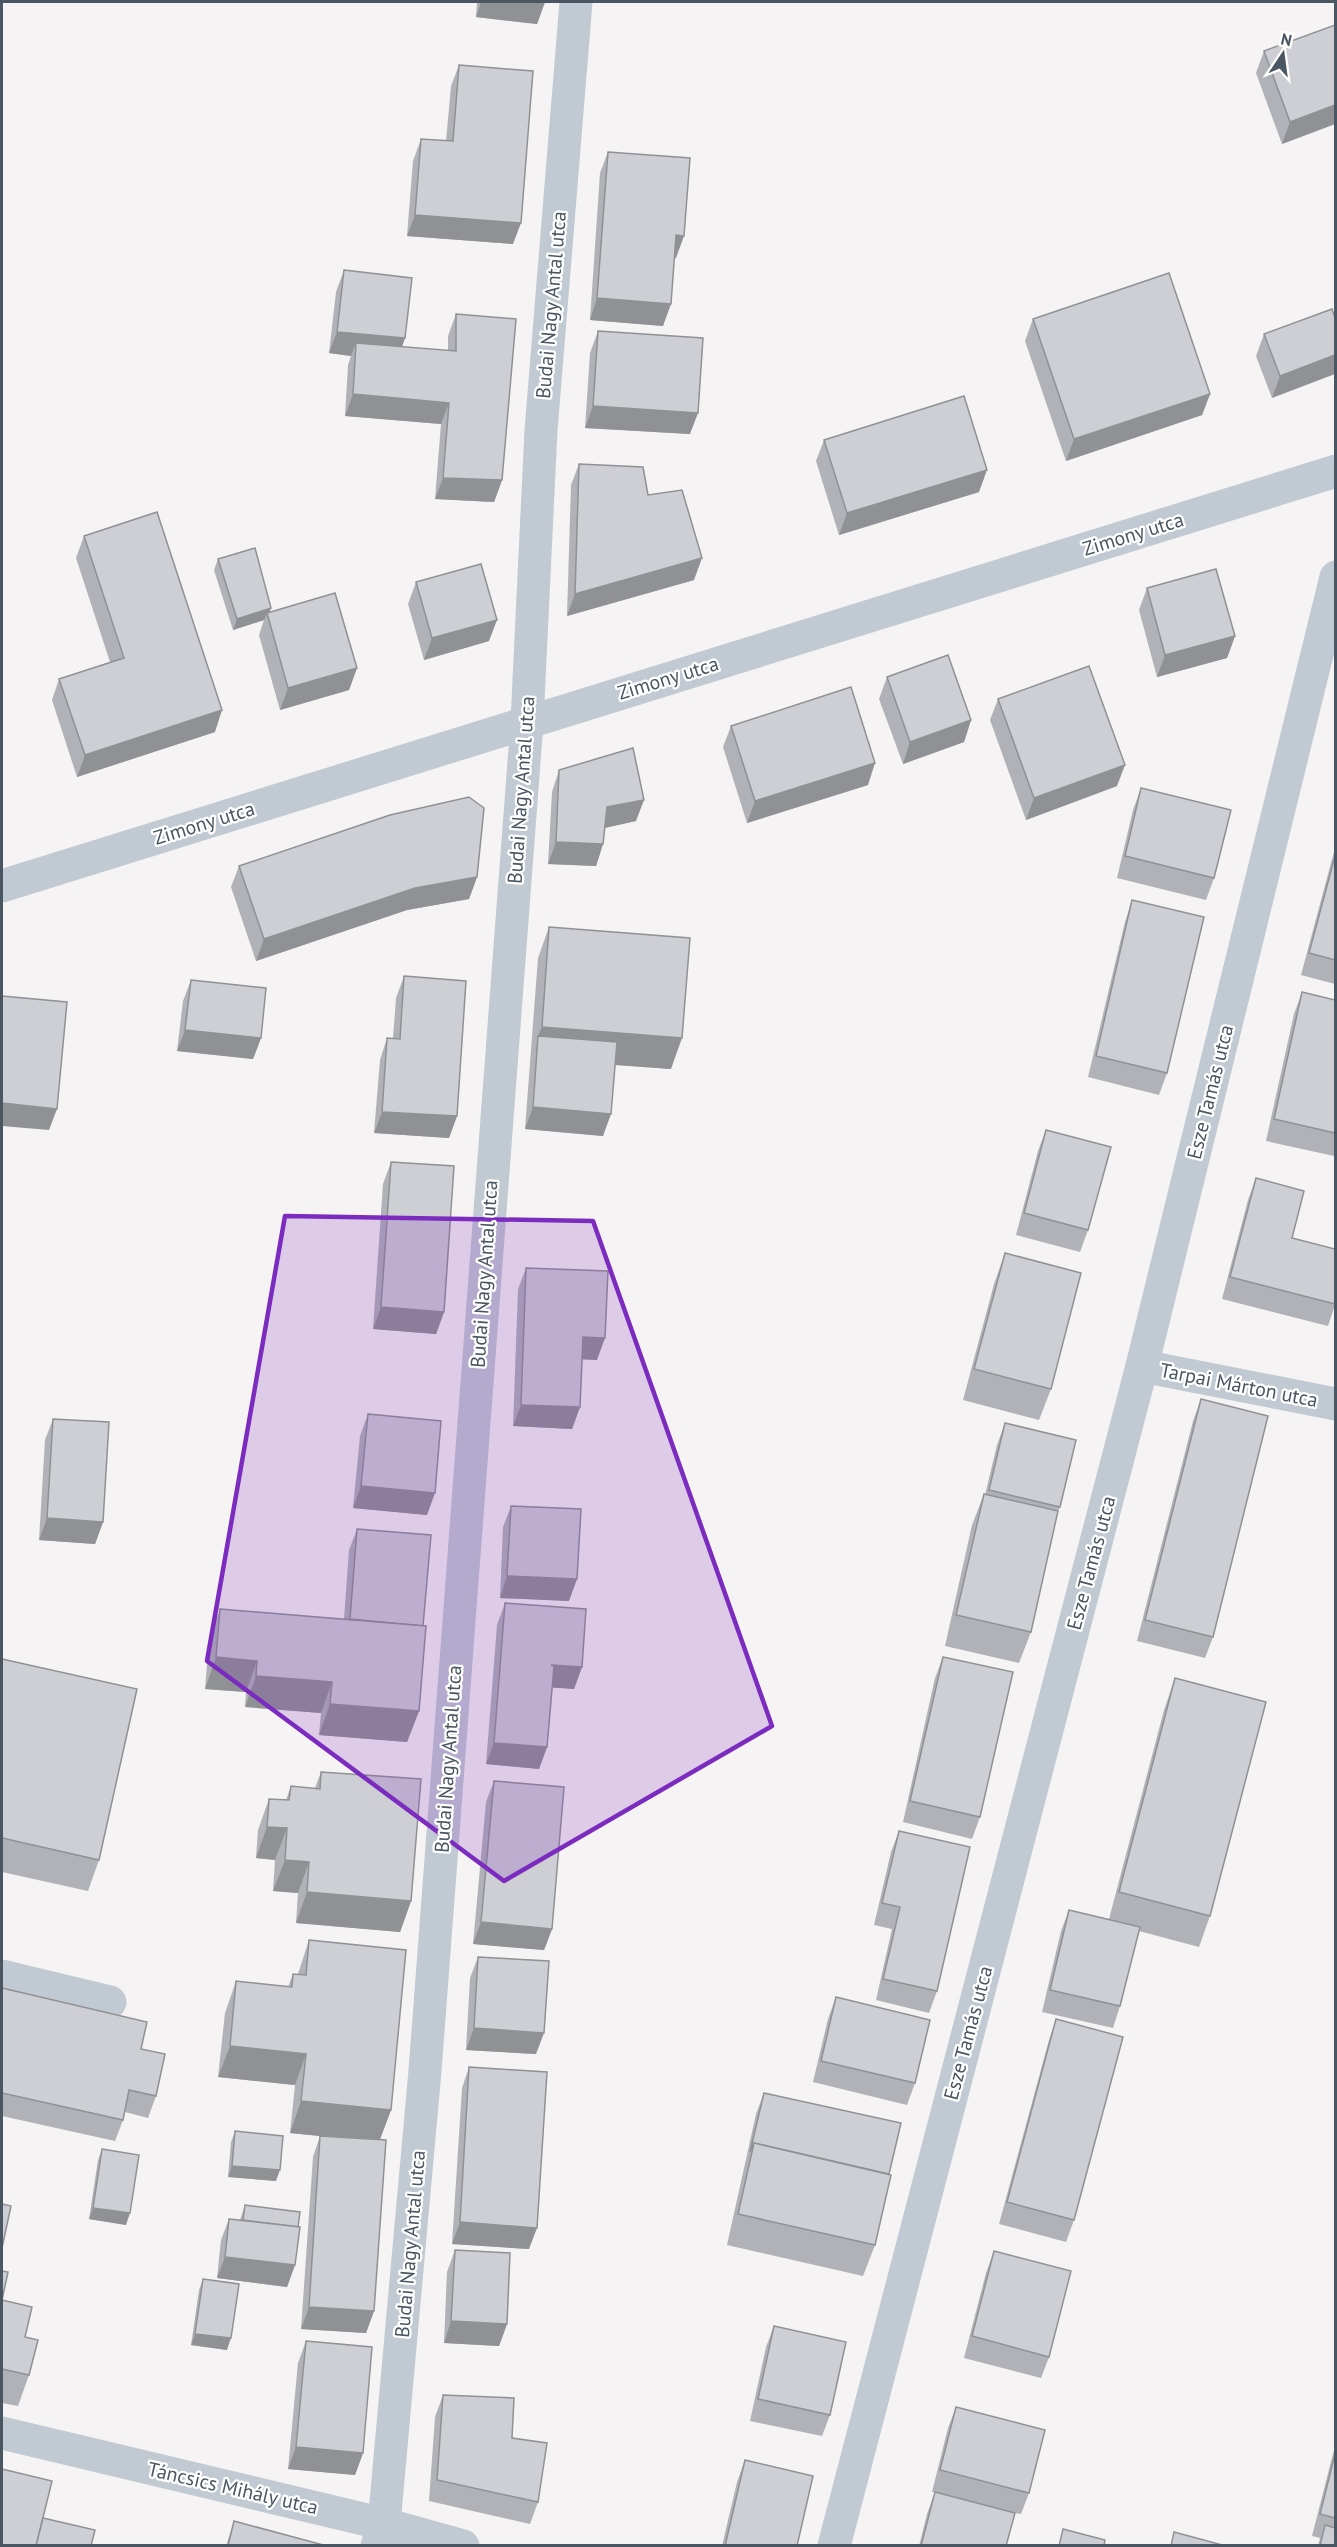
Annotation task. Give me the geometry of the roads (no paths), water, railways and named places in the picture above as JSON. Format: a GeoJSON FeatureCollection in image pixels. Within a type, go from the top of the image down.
{"type":"FeatureCollection","features":[{"type":"Feature","properties":{"kind":"street","name":"Budai Nagy Antal utca"},"geometry":{"type":"LineString","coordinates":[[381,2535],[426,2071],[527,722],[541,430],[576,2]]}},
{"type":"Feature","properties":{"kind":"street","name":"Zimony utca"},"geometry":{"type":"LineString","coordinates":[[2,886],[1335,471]]}},
{"type":"Feature","properties":{"kind":"street","name":"Esze Tamás utca"},"geometry":{"type":"LineString","coordinates":[[834,2546],[1142,1366],[1335,577]]}},
{"type":"Feature","properties":{"kind":"street","name":"Tarpai Márton utca"},"geometry":{"type":"LineString","coordinates":[[1142,1366],[1335,1404]]}},
{"type":"Feature","properties":{"kind":"street"},"geometry":{"type":"LineString","coordinates":[[2,1976],[110,2002]]}},
{"type":"Feature","properties":{"kind":"street","name":"Táncsics Mihály utca"},"geometry":{"type":"LineString","coordinates":[[2,2433],[381,2535],[463,2546]]}}]}
